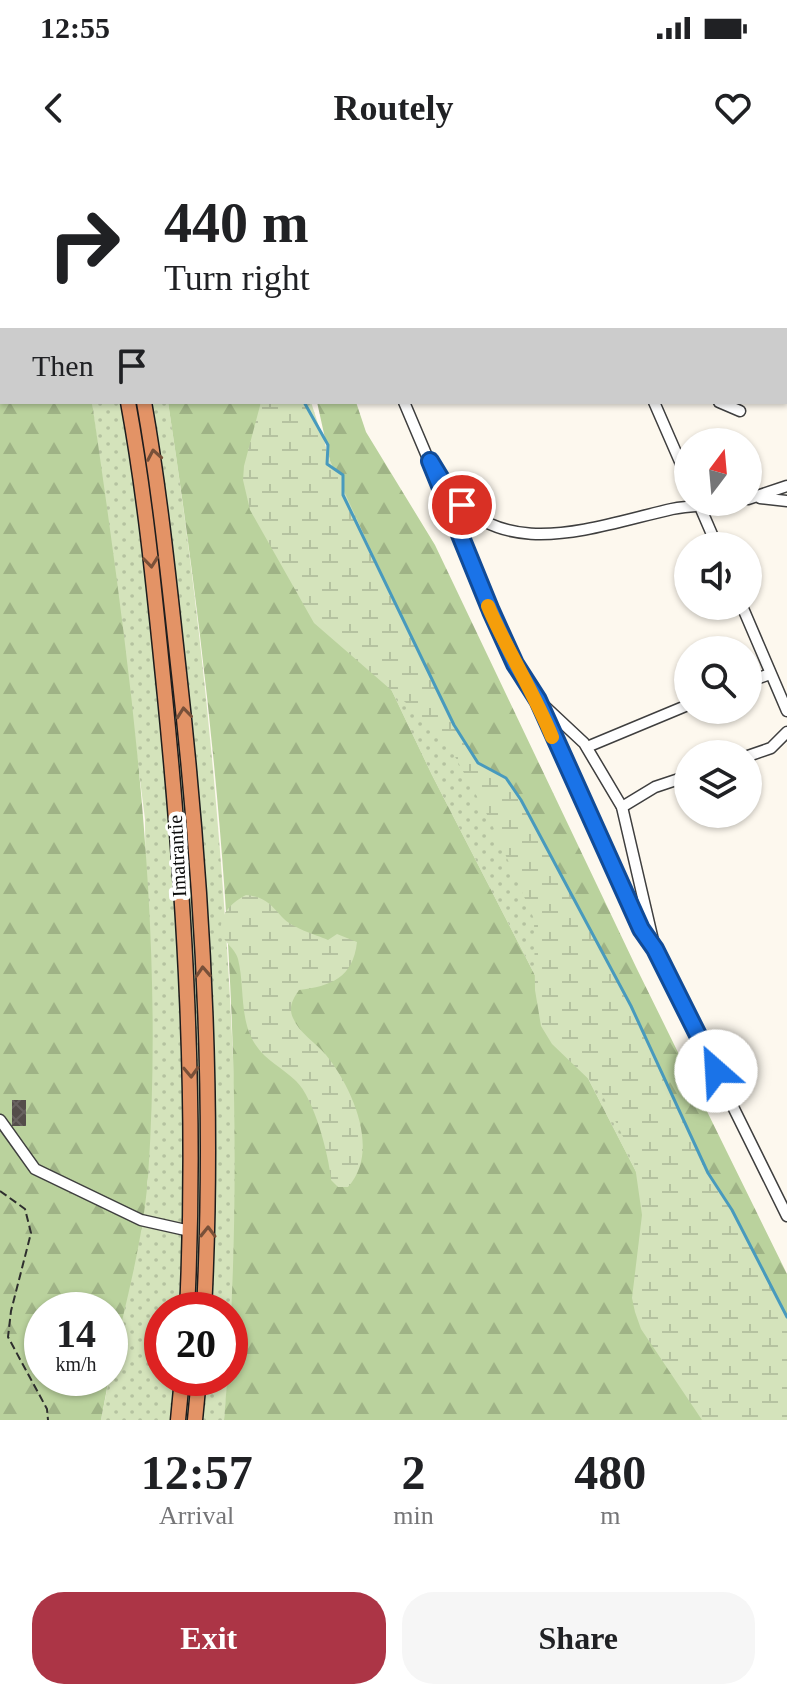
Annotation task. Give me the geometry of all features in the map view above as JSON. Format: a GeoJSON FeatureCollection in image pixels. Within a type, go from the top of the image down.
{"type":"FeatureCollection","features":[{"type":"Feature","properties":{"kind":"highway","name":"Imatrantie"},"geometry":{"type":"LineString","coordinates":[[128,404],[143,485],[176,807],[191,1056],[188,1292]]}},
{"type":"Feature","properties":{"kind":"highway","name":"Imatrantie"},"geometry":{"type":"LineString","coordinates":[[144,404],[158,482],[194,806],[208,1056],[204,1292]]}},
{"type":"Feature","properties":{"kind":"highway"},"geometry":{"type":"LineString","coordinates":[[178,1420],[180,1396]]}},
{"type":"Feature","properties":{"kind":"highway"},"geometry":{"type":"LineString","coordinates":[[195,1420],[197,1396]]}},
{"type":"Feature","properties":{"kind":"lane"},"geometry":{"type":"LineString","coordinates":[[405,404],[515,664],[538,700],[641,929],[655,949],[787,1216]]}},
{"type":"Feature","properties":{"kind":"lane"},"geometry":{"type":"LineString","coordinates":[[655,404],[674,448]]}},
{"type":"Feature","properties":{"kind":"lane"},"geometry":{"type":"LineString","coordinates":[[724,404],[740,411]]}},
{"type":"Feature","properties":{"kind":"lane"},"geometry":{"type":"LineString","coordinates":[[430,461],[447,489],[462,505],[512,533],[534,537],[674,508]]}},
{"type":"Feature","properties":{"kind":"lane"},"geometry":{"type":"LineString","coordinates":[[762,494],[787,486]]}},
{"type":"Feature","properties":{"kind":"lane"},"geometry":{"type":"LineString","coordinates":[[762,499],[787,501]]}},
{"type":"Feature","properties":{"kind":"lane"},"geometry":{"type":"LineString","coordinates":[[748,620],[787,711]]}},
{"type":"Feature","properties":{"kind":"lane"},"geometry":{"type":"LineString","coordinates":[[762,677],[770,674]]}},
{"type":"Feature","properties":{"kind":"lane"},"geometry":{"type":"LineString","coordinates":[[538,700],[587,747],[622,807],[655,949]]}},
{"type":"Feature","properties":{"kind":"lane"},"geometry":{"type":"LineString","coordinates":[[587,747],[674,711]]}},
{"type":"Feature","properties":{"kind":"lane"},"geometry":{"type":"LineString","coordinates":[[762,751],[771,748],[787,732]]}},
{"type":"Feature","properties":{"kind":"lane"},"geometry":{"type":"LineString","coordinates":[[622,807],[655,787],[674,781]]}},
{"type":"Feature","properties":{"kind":"lane"},"geometry":{"type":"LineString","coordinates":[[0,1120],[35,1169],[141,1220],[190,1231]]}},
{"type":"Feature","properties":{"kind":"path"},"geometry":{"type":"LineString","coordinates":[[0,1191],[25,1209],[31,1233],[11,1311],[8,1337],[47,1409],[48,1420]]}},
{"type":"Feature","properties":{"kind":"green space"},"geometry":{"type":"Polygon","coordinates":[[[0,404],[92,404],[119,595],[141,789],[152,982],[152,1080],[146,1202],[128,1292],[24,1292],[24,1396],[106,1396],[101,1420],[0,1420],[0,404]]]}},
{"type":"Feature","properties":{"kind":"green space"},"geometry":{"type":"Polygon","coordinates":[[[92,404],[168,404],[187,534],[216,799],[226,932],[234,1091],[234,1292],[144,1292],[144,1396],[226,1396],[224,1420],[101,1420],[106,1396],[128,1396],[126,1292],[148,1181],[145,819],[92,404]]]}},
{"type":"Feature","properties":{"kind":"green space"},"geometry":{"type":"Polygon","coordinates":[[[168,404],[261,404],[271,437],[432,775],[761,1420],[224,1420],[226,1396],[248,1396],[248,1292],[232,1292],[235,1167],[226,911],[202,655],[168,404]]]}},
{"type":"Feature","properties":{"kind":"green space"},"geometry":{"type":"Polygon","coordinates":[[[260,404],[305,404],[324,439],[327,464],[343,475],[343,495],[454,725],[478,763],[506,778],[521,800],[633,1010],[708,1173],[732,1210],[787,1317],[787,1420],[702,1420],[641,1329],[632,1298],[642,1215],[634,1159],[600,1090],[552,1044],[541,1026],[535,990],[534,919],[490,820],[443,735],[314,623],[250,510],[243,480],[260,404]]]}},
{"type":"Feature","properties":{"kind":"green space"},"geometry":{"type":"Polygon","coordinates":[[[261,404],[312,404],[330,461],[787,1420],[756,1405],[432,775],[271,437],[261,404]]]}},
{"type":"Feature","properties":{"kind":"green space"},"geometry":{"type":"Polygon","coordinates":[[[317,404],[357,404],[366,432],[435,545],[636,967],[787,1274],[787,1381],[461,745],[330,461],[317,404]]]}},
{"type":"Feature","properties":{"kind":"green space"},"geometry":{"type":"Polygon","coordinates":[[[246,895],[267,902],[286,921],[304,930],[328,940],[337,934],[357,942],[351,964],[345,972],[330,983],[299,990],[291,1010],[299,1028],[336,1068],[353,1101],[362,1138],[362,1156],[358,1172],[348,1187],[338,1187],[331,1180],[320,1128],[303,1089],[264,1055],[250,1034],[244,1014],[238,959],[223,937],[221,928],[229,908],[246,895]]]}},
{"type":"Feature","properties":{"kind":"building"},"geometry":{"type":"Polygon","coordinates":[[[12,1100],[26,1100],[26,1126],[12,1126],[12,1100]]]}},
{"type":"Feature","properties":{"kind":"waterway"},"geometry":{"type":"LineString","coordinates":[[305,404],[328,445],[327,464],[343,475],[343,495],[454,725],[478,763],[506,778],[521,800],[631,1006],[708,1173],[732,1210],[787,1317]]}},
{"type":"Feature","properties":{"kind":"slow traffic"},"geometry":{"type":"LineString","coordinates":[[488,606],[515,664],[538,700],[552,737]]}},
{"type":"Feature","properties":{"kind":"route"},"geometry":{"type":"LineString","coordinates":[[462,505],[447,489],[430,461],[515,664],[538,700],[588,818],[641,929],[655,949],[716,1071]]}}]}
